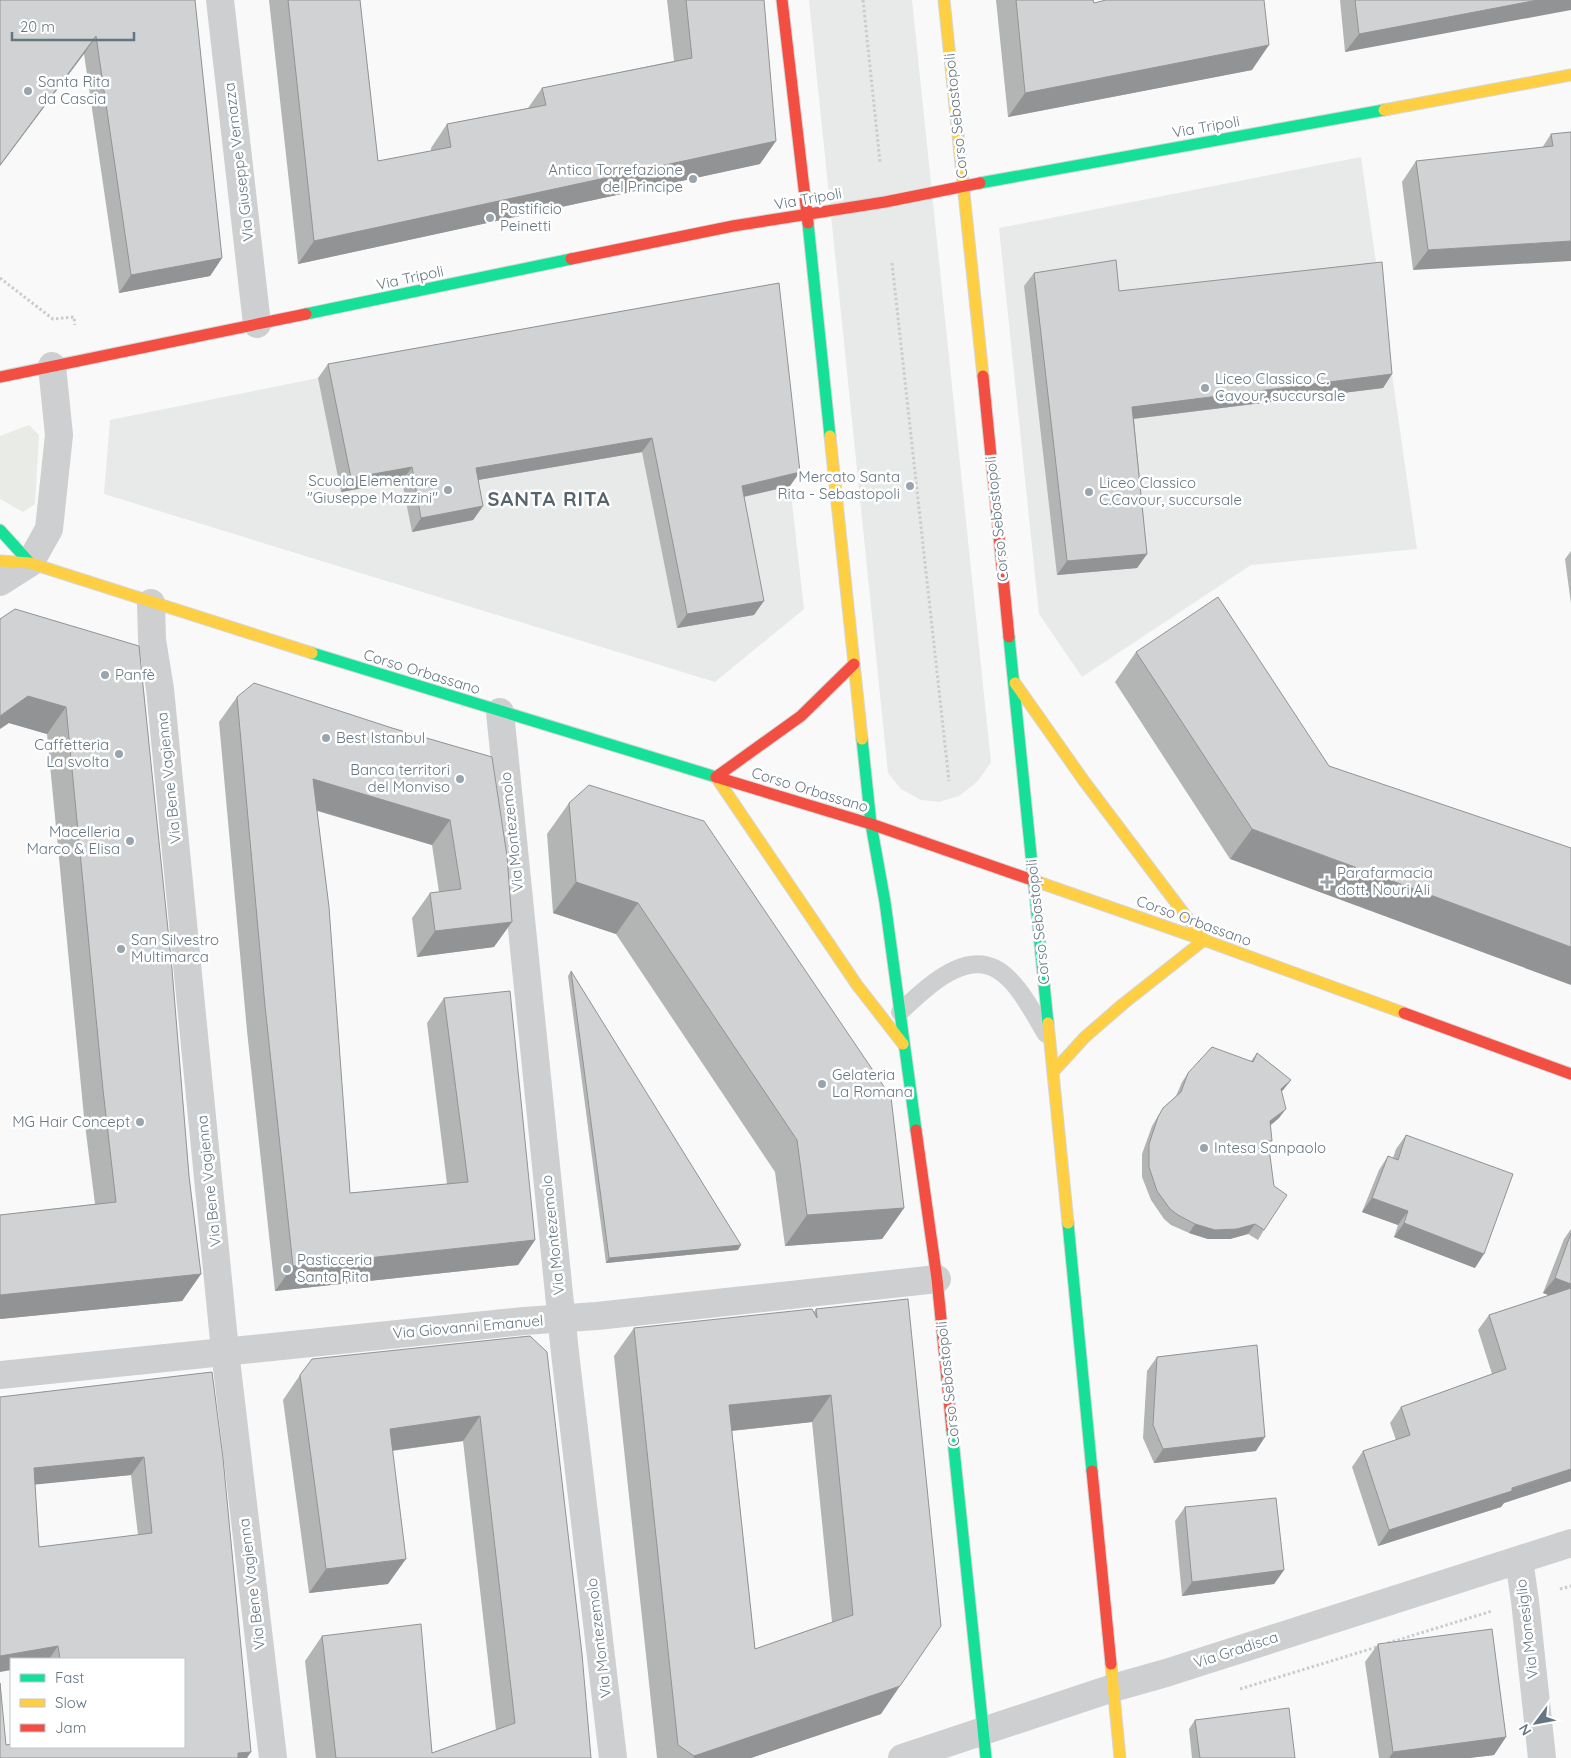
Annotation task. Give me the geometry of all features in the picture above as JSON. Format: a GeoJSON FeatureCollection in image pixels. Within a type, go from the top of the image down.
{"type":"FeatureCollection","features":[{"type":"Feature","properties":{"kind":"street","name":"Via Giuseppe Vernazza"},"geometry":{"type":"LineString","coordinates":[[220,0],[257,324]]}},
{"type":"Feature","properties":{"kind":"street","name":"Corso Sebastopoli"},"geometry":{"type":"LineString","coordinates":[[782,0],[807,214],[871,824],[885,902],[937,1279],[986,1758]]}},
{"type":"Feature","properties":{"kind":"street","name":"Corso Sebastopoli"},"geometry":{"type":"LineString","coordinates":[[944,0],[1034,880],[1120,1758]]}},
{"type":"Feature","properties":{"kind":"street","name":"Via Tripoli"},"geometry":{"type":"LineString","coordinates":[[0,377],[733,226],[963,187],[1013,176],[1295,127],[1571,75]]}},
{"type":"Feature","properties":{"kind":"street"},"geometry":{"type":"LineString","coordinates":[[0,582],[30,563],[49,528],[59,435],[52,366]]}},
{"type":"Feature","properties":{"kind":"street"},"geometry":{"type":"LineString","coordinates":[[0,530],[30,563]]}},
{"type":"Feature","properties":{"kind":"street"},"geometry":{"type":"LineString","coordinates":[[0,561],[30,563]]}},
{"type":"Feature","properties":{"kind":"street","name":"Corso Orbassano"},"geometry":{"type":"LineString","coordinates":[[30,563],[151,603],[500,712],[871,824],[1204,940],[1571,1074]]}},
{"type":"Feature","properties":{"kind":"street","name":"Via Bene Vagienna"},"geometry":{"type":"LineString","coordinates":[[151,603],[152,640],[160,689],[225,1351],[273,1758]]}},
{"type":"Feature","properties":{"kind":"street"},"geometry":{"type":"LineString","coordinates":[[854,664],[801,716],[716,777],[857,985],[905,1045]]}},
{"type":"Feature","properties":{"kind":"street"},"geometry":{"type":"LineString","coordinates":[[1013,679],[1055,743],[1204,940],[1123,1004],[1085,1037],[1053,1072]]}},
{"type":"Feature","properties":{"kind":"street","name":"Via Montezemolo"},"geometry":{"type":"LineString","coordinates":[[500,712],[562,1319],[613,1758]]}},
{"type":"Feature","properties":{"kind":"street","name":"Via Giovanni Emanuel"},"geometry":{"type":"LineString","coordinates":[[0,1375],[524,1321],[562,1319],[937,1279]]}},
{"type":"Feature","properties":{"kind":"street","name":"Via Gradisca"},"geometry":{"type":"LineString","coordinates":[[902,1758],[1113,1688],[1166,1673],[1571,1543]]}},
{"type":"Feature","properties":{"kind":"street","name":"Via Monesiglio"},"geometry":{"type":"LineString","coordinates":[[1519,1560],[1542,1758]]}},
{"type":"Feature","properties":{"kind":"lane","name":"Corso Sebastopoli"},"geometry":{"type":"LineString","coordinates":[[900,1012],[925,989],[948,972],[965,965],[979,964],[994,968],[1010,979],[1049,1038]]}},
{"type":"Feature","properties":{"kind":"path"},"geometry":{"type":"LineString","coordinates":[[863,0],[880,162]]}},
{"type":"Feature","properties":{"kind":"path"},"geometry":{"type":"LineString","coordinates":[[892,263],[949,781]]}},
{"type":"Feature","properties":{"kind":"path"},"geometry":{"type":"LineString","coordinates":[[0,278],[53,319],[74,317],[82,360]]}},
{"type":"Feature","properties":{"kind":"path"},"geometry":{"type":"LineString","coordinates":[[1239,1690],[1571,1586]]}},
{"type":"Feature","properties":{"kind":"shaded area","name":"Mercato Santa Rita - Sebastopoli"},"geometry":{"type":"Polygon","coordinates":[[[809,0],[912,0],[991,762],[978,781],[959,796],[939,802],[921,800],[901,789],[888,773],[809,0]]]}},
{"type":"Feature","properties":{"kind":"shaded area","name":"Liceo Classico C. Cavour, succursale"},"geometry":{"type":"Polygon","coordinates":[[[1361,157],[1417,549],[1251,565],[1082,677],[1039,614],[999,228],[1361,157]]]}},
{"type":"Feature","properties":{"kind":"shaded area","name":"Scuola Elementare \"Giuseppe Mazzini\""},"geometry":{"type":"Polygon","coordinates":[[[769,297],[804,609],[715,682],[104,494],[110,420],[318,378],[769,297]]]}},
{"type":"Feature","properties":{"kind":"shaded area"},"geometry":{"type":"Polygon","coordinates":[[[29,425],[39,435],[35,504],[23,512],[0,499],[0,436],[29,425]]]}},
{"type":"Feature","properties":{"kind":"building"},"geometry":{"type":"Polygon","coordinates":[[[0,0],[195,0],[222,258],[131,275],[96,36],[0,165],[0,0]]]}},
{"type":"Feature","properties":{"kind":"building"},"geometry":{"type":"Polygon","coordinates":[[[288,0],[360,0],[378,161],[451,147],[447,124],[546,105],[542,88],[692,58],[686,0],[764,0],[776,141],[314,241],[288,0]]]}},
{"type":"Feature","properties":{"kind":"building"},"geometry":{"type":"Polygon","coordinates":[[[1016,0],[1093,0],[1094,3],[1106,0],[1264,0],[1269,45],[1025,93],[1016,0]]]}},
{"type":"Feature","properties":{"kind":"building"},"geometry":{"type":"Polygon","coordinates":[[[1355,0],[1538,0],[1359,34],[1355,0]]]}},
{"type":"Feature","properties":{"kind":"building"},"geometry":{"type":"Polygon","coordinates":[[[1571,132],[1571,241],[1428,250],[1416,161],[1553,146],[1551,134],[1571,132]]]}},
{"type":"Feature","properties":{"kind":"building","name":"Liceo Classico C.Cavour, succursale"},"geometry":{"type":"Polygon","coordinates":[[[1116,260],[1119,291],[1382,262],[1392,374],[1132,407],[1147,554],[1067,561],[1034,273],[1116,260]]]}},
{"type":"Feature","properties":{"kind":"building"},"geometry":{"type":"Polygon","coordinates":[[[779,283],[800,472],[742,486],[764,601],[687,614],[652,438],[476,468],[483,506],[421,518],[412,467],[351,478],[328,364],[779,283]]]}},
{"type":"Feature","properties":{"kind":"building"},"geometry":{"type":"Polygon","coordinates":[[[1218,597],[1329,766],[1571,848],[1571,947],[1252,829],[1136,652],[1218,597]]]}},
{"type":"Feature","properties":{"kind":"building"},"geometry":{"type":"Polygon","coordinates":[[[15,609],[139,646],[172,969],[189,1176],[201,1274],[0,1295],[0,1215],[116,1202],[103,1090],[66,707],[28,696],[0,716],[0,619],[15,609]]]}},
{"type":"Feature","properties":{"kind":"building"},"geometry":{"type":"Polygon","coordinates":[[[254,683],[392,728],[492,757],[507,856],[512,922],[435,931],[430,893],[461,889],[450,820],[313,779],[329,907],[350,1193],[468,1182],[444,998],[510,991],[535,1240],[293,1266],[265,1006],[237,697],[254,683]]]}},
{"type":"Feature","properties":{"kind":"building"},"geometry":{"type":"Polygon","coordinates":[[[589,785],[704,821],[891,1097],[904,1208],[807,1215],[797,1140],[638,903],[576,882],[569,803],[589,785]]]}},
{"type":"Feature","properties":{"kind":"building"},"geometry":{"type":"Polygon","coordinates":[[[571,971],[741,1245],[609,1258],[571,971]]]}},
{"type":"Feature","properties":{"kind":"building","name":"Intesa Sanpaolo"},"geometry":{"type":"Polygon","coordinates":[[[1212,1047],[1253,1062],[1257,1053],[1291,1080],[1281,1089],[1286,1109],[1270,1121],[1272,1141],[1268,1141],[1274,1186],[1287,1195],[1264,1230],[1255,1224],[1237,1229],[1215,1230],[1195,1224],[1178,1215],[1170,1209],[1157,1191],[1149,1167],[1149,1144],[1158,1117],[1163,1108],[1181,1092],[1188,1073],[1212,1047]]]}},
{"type":"Feature","properties":{"kind":"building"},"geometry":{"type":"Polygon","coordinates":[[[1406,1135],[1513,1174],[1484,1254],[1404,1223],[1408,1211],[1372,1198],[1388,1156],[1398,1160],[1406,1135]]]}},
{"type":"Feature","properties":{"kind":"building"},"geometry":{"type":"Polygon","coordinates":[[[1571,1233],[1571,1284],[1555,1278],[1571,1233]]]}},
{"type":"Feature","properties":{"kind":"building"},"geometry":{"type":"Polygon","coordinates":[[[1571,1288],[1571,1469],[1512,1488],[1512,1491],[1389,1530],[1363,1451],[1410,1435],[1401,1407],[1506,1369],[1489,1315],[1571,1288]]]}},
{"type":"Feature","properties":{"kind":"building"},"geometry":{"type":"Polygon","coordinates":[[[908,1299],[941,1626],[900,1686],[694,1756],[678,1745],[634,1328],[812,1309],[817,1318],[816,1309],[908,1299]],[[831,1395],[729,1405],[755,1649],[853,1615],[831,1395]]]}},
{"type":"Feature","properties":{"kind":"building"},"geometry":{"type":"Polygon","coordinates":[[[530,1336],[547,1352],[582,1654],[591,1758],[336,1758],[322,1636],[421,1624],[432,1753],[515,1723],[480,1416],[390,1429],[406,1559],[326,1569],[300,1375],[312,1359],[530,1336]]]}},
{"type":"Feature","properties":{"kind":"building"},"geometry":{"type":"Polygon","coordinates":[[[1257,1345],[1265,1437],[1163,1449],[1153,1425],[1157,1357],[1257,1345]]]}},
{"type":"Feature","properties":{"kind":"building"},"geometry":{"type":"Polygon","coordinates":[[[212,1372],[223,1458],[251,1752],[238,1753],[238,1758],[0,1758],[0,1683],[6,1745],[10,1744],[10,1748],[185,1748],[185,1658],[60,1658],[58,1646],[0,1656],[0,1397],[212,1372]],[[144,1457],[34,1468],[39,1547],[152,1533],[144,1457]]]}},
{"type":"Feature","properties":{"kind":"building"},"geometry":{"type":"Polygon","coordinates":[[[1276,1498],[1284,1570],[1192,1582],[1185,1507],[1276,1498]]]}},
{"type":"Feature","properties":{"kind":"building"},"geometry":{"type":"Polygon","coordinates":[[[1492,1629],[1506,1737],[1393,1752],[1378,1644],[1492,1629]]]}},
{"type":"Feature","properties":{"kind":"building"},"geometry":{"type":"Polygon","coordinates":[[[1289,1708],[1295,1758],[1200,1758],[1195,1720],[1289,1708]]]}},
{"type":"Feature","properties":{"kind":"traffic: fast"},"geometry":{"type":"LineString","coordinates":[[980,183],[1384,110]]}},
{"type":"Feature","properties":{"kind":"traffic: fast"},"geometry":{"type":"LineString","coordinates":[[808,223],[830,436]]}},
{"type":"Feature","properties":{"kind":"traffic: fast"},"geometry":{"type":"LineString","coordinates":[[306,314],[571,259]]}},
{"type":"Feature","properties":{"kind":"traffic: fast"},"geometry":{"type":"LineString","coordinates":[[0,530],[30,563]]}},
{"type":"Feature","properties":{"kind":"traffic: fast"},"geometry":{"type":"LineString","coordinates":[[1009,637],[1048,1023]]}},
{"type":"Feature","properties":{"kind":"traffic: fast"},"geometry":{"type":"LineString","coordinates":[[312,653],[716,777]]}},
{"type":"Feature","properties":{"kind":"traffic: fast"},"geometry":{"type":"LineString","coordinates":[[862,739],[871,824],[885,902],[916,1130]]}},
{"type":"Feature","properties":{"kind":"traffic: fast"},"geometry":{"type":"LineString","coordinates":[[1068,1223],[1092,1471]]}},
{"type":"Feature","properties":{"kind":"traffic: fast"},"geometry":{"type":"LineString","coordinates":[[952,1430],[986,1758]]}},
{"type":"Feature","properties":{"kind":"traffic: slow"},"geometry":{"type":"LineString","coordinates":[[944,0],[983,376]]}},
{"type":"Feature","properties":{"kind":"traffic: slow"},"geometry":{"type":"LineString","coordinates":[[1384,110],[1571,75]]}},
{"type":"Feature","properties":{"kind":"traffic: slow"},"geometry":{"type":"LineString","coordinates":[[830,436],[862,739]]}},
{"type":"Feature","properties":{"kind":"traffic: slow"},"geometry":{"type":"LineString","coordinates":[[0,561],[30,563],[312,653]]}},
{"type":"Feature","properties":{"kind":"traffic: slow"},"geometry":{"type":"LineString","coordinates":[[1015,683],[1084,781],[1204,940]]}},
{"type":"Feature","properties":{"kind":"traffic: slow"},"geometry":{"type":"LineString","coordinates":[[716,777],[857,985],[903,1044]]}},
{"type":"Feature","properties":{"kind":"traffic: slow"},"geometry":{"type":"LineString","coordinates":[[1038,882],[1404,1013]]}},
{"type":"Feature","properties":{"kind":"traffic: slow"},"geometry":{"type":"LineString","coordinates":[[1053,1072],[1085,1037],[1123,1004],[1204,940]]}},
{"type":"Feature","properties":{"kind":"traffic: slow"},"geometry":{"type":"LineString","coordinates":[[1048,1023],[1068,1223]]}},
{"type":"Feature","properties":{"kind":"traffic: slow"},"geometry":{"type":"LineString","coordinates":[[1111,1664],[1120,1758]]}},
{"type":"Feature","properties":{"kind":"traffic: jam"},"geometry":{"type":"LineString","coordinates":[[782,0],[808,223]]}},
{"type":"Feature","properties":{"kind":"traffic: jam"},"geometry":{"type":"LineString","coordinates":[[571,259],[733,226],[885,202],[980,183]]}},
{"type":"Feature","properties":{"kind":"traffic: jam"},"geometry":{"type":"LineString","coordinates":[[0,377],[306,314]]}},
{"type":"Feature","properties":{"kind":"traffic: jam"},"geometry":{"type":"LineString","coordinates":[[983,376],[1009,637]]}},
{"type":"Feature","properties":{"kind":"traffic: jam"},"geometry":{"type":"LineString","coordinates":[[716,777],[801,716],[854,664]]}},
{"type":"Feature","properties":{"kind":"traffic: jam"},"geometry":{"type":"LineString","coordinates":[[716,777],[871,824],[1038,882]]}},
{"type":"Feature","properties":{"kind":"traffic: jam"},"geometry":{"type":"LineString","coordinates":[[1404,1013],[1571,1074]]}},
{"type":"Feature","properties":{"kind":"traffic: jam"},"geometry":{"type":"LineString","coordinates":[[916,1130],[937,1279],[952,1430]]}},
{"type":"Feature","properties":{"kind":"traffic: jam"},"geometry":{"type":"LineString","coordinates":[[1092,1471],[1111,1664]]}},
{"type":"Feature","properties":{"kind":"place","name":"Santa Rita da Cascia"},"geometry":{"type":"Point","coordinates":[28,91]}},
{"type":"Feature","properties":{"kind":"place","name":"Antica Torrefazione del Principe"},"geometry":{"type":"Point","coordinates":[693,179]}},
{"type":"Feature","properties":{"kind":"place","name":"Pastificio Peinetti"},"geometry":{"type":"Point","coordinates":[490,218]}},
{"type":"Feature","properties":{"kind":"place","name":"Liceo Classico C. Cavour, succursale"},"geometry":{"type":"Point","coordinates":[1205,388]}},
{"type":"Feature","properties":{"kind":"place","name":"Mercato Santa Rita - Sebastopoli"},"geometry":{"type":"Point","coordinates":[910,486]}},
{"type":"Feature","properties":{"kind":"place","name":"Scuola Elementare \"Giuseppe Mazzini\""},"geometry":{"type":"Point","coordinates":[448,490]}},
{"type":"Feature","properties":{"kind":"place","name":"Liceo Classico C.Cavour, succursale"},"geometry":{"type":"Point","coordinates":[1089,492]}},
{"type":"Feature","properties":{"kind":"place","name":"Panfè"},"geometry":{"type":"Point","coordinates":[105,675]}},
{"type":"Feature","properties":{"kind":"place","name":"Best Istanbul"},"geometry":{"type":"Point","coordinates":[326,738]}},
{"type":"Feature","properties":{"kind":"place","name":"Caffetteria La svolta"},"geometry":{"type":"Point","coordinates":[119,754]}},
{"type":"Feature","properties":{"kind":"place","name":"Banca territori del Monviso"},"geometry":{"type":"Point","coordinates":[460,779]}},
{"type":"Feature","properties":{"kind":"place","name":"Macelleria Marco & Elisa"},"geometry":{"type":"Point","coordinates":[130,841]}},
{"type":"Feature","properties":{"kind":"place","name":"Parafarmacia dott. Nouri Ali"},"geometry":{"type":"Point","coordinates":[1327,882]}},
{"type":"Feature","properties":{"kind":"place","name":"San Silvestro Multimarca"},"geometry":{"type":"Point","coordinates":[121,949]}},
{"type":"Feature","properties":{"kind":"place","name":"Gelateria La Romana"},"geometry":{"type":"Point","coordinates":[822,1084]}},
{"type":"Feature","properties":{"kind":"place","name":"MG Hair Concept"},"geometry":{"type":"Point","coordinates":[140,1122]}},
{"type":"Feature","properties":{"kind":"place","name":"Intesa Sanpaolo"},"geometry":{"type":"Point","coordinates":[1204,1148]}},
{"type":"Feature","properties":{"kind":"place","name":"Pasticceria Santa Rita"},"geometry":{"type":"Point","coordinates":[287,1269]}},
{"type":"Feature","properties":{"kind":"district","name":"SANTA RITA"},"geometry":{"type":"Point","coordinates":[549,499]}}]}
